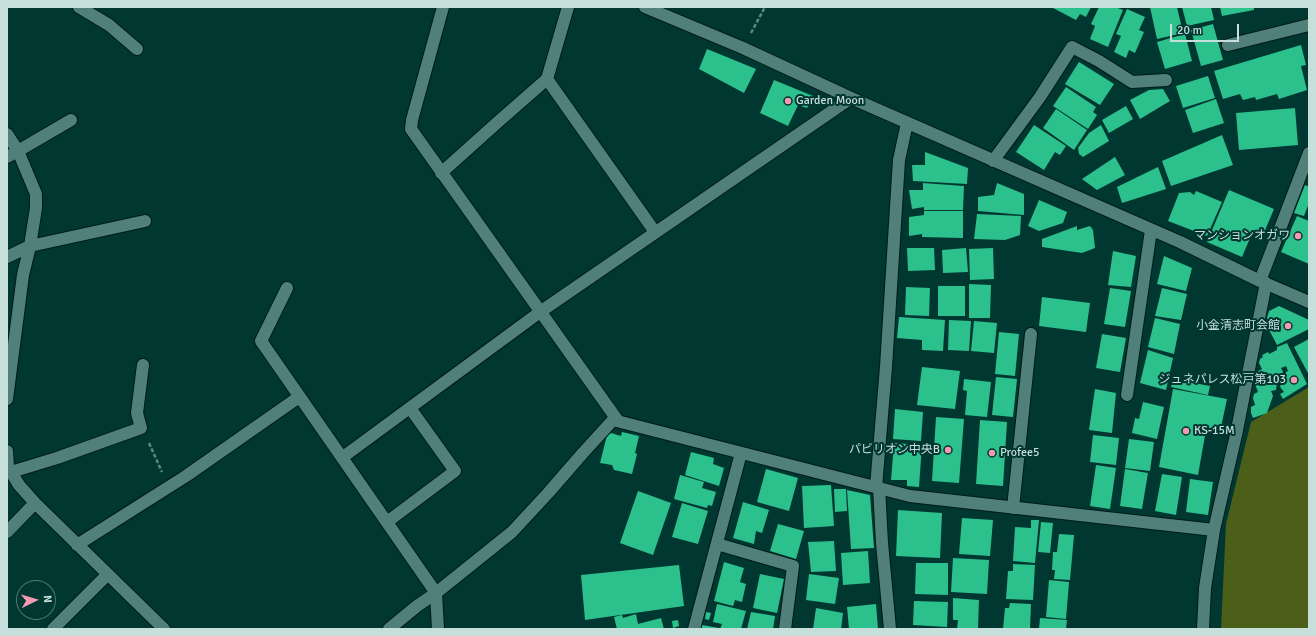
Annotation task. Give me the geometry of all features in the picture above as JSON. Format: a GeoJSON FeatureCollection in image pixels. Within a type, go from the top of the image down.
{"type":"FeatureCollection","features":[{"type":"Feature","properties":{"kind":"street"},"geometry":{"type":"LineString","coordinates":[[79,7],[110,25],[137,49]]}},
{"type":"Feature","properties":{"kind":"street"},"geometry":{"type":"LineString","coordinates":[[443,7],[412,120],[411,129],[618,422]]}},
{"type":"Feature","properties":{"kind":"street"},"geometry":{"type":"LineString","coordinates":[[441,173],[547,79],[568,7]]}},
{"type":"Feature","properties":{"kind":"street"},"geometry":{"type":"LineString","coordinates":[[645,7],[743,48],[851,98],[1151,230],[1309,302]]}},
{"type":"Feature","properties":{"kind":"street"},"geometry":{"type":"LineString","coordinates":[[1228,45],[1309,25]]}},
{"type":"Feature","properties":{"kind":"street"},"geometry":{"type":"LineString","coordinates":[[993,161],[1040,97],[1072,47],[1132,82],[1166,80]]}},
{"type":"Feature","properties":{"kind":"street"},"geometry":{"type":"LineString","coordinates":[[547,79],[655,232]]}},
{"type":"Feature","properties":{"kind":"street"},"geometry":{"type":"LineString","coordinates":[[343,457],[540,312],[851,98]]}},
{"type":"Feature","properties":{"kind":"street"},"geometry":{"type":"LineString","coordinates":[[7,157],[71,120]]}},
{"type":"Feature","properties":{"kind":"street"},"geometry":{"type":"LineString","coordinates":[[890,629],[877,487],[899,160],[907,123]]}},
{"type":"Feature","properties":{"kind":"street"},"geometry":{"type":"LineString","coordinates":[[7,134],[18,151],[36,194],[36,208],[30,246],[23,275],[7,399]]}},
{"type":"Feature","properties":{"kind":"street"},"geometry":{"type":"LineString","coordinates":[[1203,629],[1205,588],[1214,530],[1236,435],[1263,282],[1309,153]]}},
{"type":"Feature","properties":{"kind":"street"},"geometry":{"type":"LineString","coordinates":[[7,257],[30,246],[145,221]]}},
{"type":"Feature","properties":{"kind":"street"},"geometry":{"type":"LineString","coordinates":[[1127,395],[1151,230]]}},
{"type":"Feature","properties":{"kind":"street"},"geometry":{"type":"LineString","coordinates":[[287,288],[261,341],[299,398],[343,457],[436,593],[438,629]]}},
{"type":"Feature","properties":{"kind":"street"},"geometry":{"type":"LineString","coordinates":[[1013,508],[1031,334]]}},
{"type":"Feature","properties":{"kind":"street"},"geometry":{"type":"LineString","coordinates":[[11,472],[57,458],[141,428],[137,413],[143,365]]}},
{"type":"Feature","properties":{"kind":"street"},"geometry":{"type":"LineString","coordinates":[[77,544],[169,486],[299,398]]}},
{"type":"Feature","properties":{"kind":"street"},"geometry":{"type":"LineString","coordinates":[[387,522],[455,471],[410,408]]}},
{"type":"Feature","properties":{"kind":"street"},"geometry":{"type":"LineString","coordinates":[[390,629],[512,532],[550,492],[613,420],[666,436],[741,453],[910,496],[1214,530]]}},
{"type":"Feature","properties":{"kind":"street"},"geometry":{"type":"LineString","coordinates":[[7,451],[8,467],[19,485],[35,503],[164,629]]}},
{"type":"Feature","properties":{"kind":"street"},"geometry":{"type":"LineString","coordinates":[[694,629],[741,453]]}},
{"type":"Feature","properties":{"kind":"street"},"geometry":{"type":"LineString","coordinates":[[7,532],[35,503]]}},
{"type":"Feature","properties":{"kind":"street"},"geometry":{"type":"LineString","coordinates":[[717,544],[793,566],[785,629]]}},
{"type":"Feature","properties":{"kind":"street"},"geometry":{"type":"LineString","coordinates":[[53,629],[108,574]]}},
{"type":"Feature","properties":{"kind":"path"},"geometry":{"type":"LineString","coordinates":[[743,48],[765,7]]}},
{"type":"Feature","properties":{"kind":"path"},"geometry":{"type":"LineString","coordinates":[[147,440],[169,486]]}},
{"type":"Feature","properties":{"kind":"green space"},"geometry":{"type":"Polygon","coordinates":[[[1309,387],[1309,629],[1221,629],[1226,524],[1251,422],[1309,387]]]}},
{"type":"Feature","properties":{"kind":"building"},"geometry":{"type":"Polygon","coordinates":[[[1091,7],[1086,17],[1080,14],[1076,20],[1053,8],[1091,7]]]}},
{"type":"Feature","properties":{"kind":"building"},"geometry":{"type":"Polygon","coordinates":[[[1099,7],[1115,7],[1123,10],[1108,47],[1090,39],[1095,26],[1091,24],[1099,7]]]}},
{"type":"Feature","properties":{"kind":"building"},"geometry":{"type":"Polygon","coordinates":[[[1150,7],[1177,7],[1183,33],[1157,39],[1150,7]]]}},
{"type":"Feature","properties":{"kind":"building"},"geometry":{"type":"Polygon","coordinates":[[[1182,7],[1211,7],[1214,20],[1187,26],[1182,7]]]}},
{"type":"Feature","properties":{"kind":"building"},"geometry":{"type":"Polygon","coordinates":[[[1220,7],[1254,7],[1254,10],[1222,16],[1220,7]]]}},
{"type":"Feature","properties":{"kind":"building"},"geometry":{"type":"Polygon","coordinates":[[[1127,9],[1145,17],[1139,30],[1144,32],[1135,53],[1129,50],[1126,58],[1114,52],[1121,36],[1116,34],[1127,9]]]}},
{"type":"Feature","properties":{"kind":"building"},"geometry":{"type":"Polygon","coordinates":[[[1213,24],[1223,60],[1201,66],[1191,30],[1213,24]]]}},
{"type":"Feature","properties":{"kind":"building"},"geometry":{"type":"Polygon","coordinates":[[[1185,34],[1192,61],[1165,69],[1157,42],[1185,34]]]}},
{"type":"Feature","properties":{"kind":"building"},"geometry":{"type":"Polygon","coordinates":[[[1301,45],[1306,65],[1301,66],[1307,90],[1279,99],[1277,94],[1256,100],[1255,97],[1243,100],[1240,94],[1223,99],[1214,71],[1301,45]]]}},
{"type":"Feature","properties":{"kind":"building"},"geometry":{"type":"Polygon","coordinates":[[[707,49],[756,69],[744,93],[699,69],[707,49]]]}},
{"type":"Feature","properties":{"kind":"building"},"geometry":{"type":"Polygon","coordinates":[[[1079,62],[1114,84],[1100,105],[1065,84],[1079,62]]]}},
{"type":"Feature","properties":{"kind":"building"},"geometry":{"type":"Polygon","coordinates":[[[1208,76],[1215,98],[1183,108],[1176,86],[1208,76]]]}},
{"type":"Feature","properties":{"kind":"building","name":"Garden Moon"},"geometry":{"type":"Polygon","coordinates":[[[774,80],[813,96],[807,108],[798,105],[788,126],[760,113],[774,80]]]}},
{"type":"Feature","properties":{"kind":"building"},"geometry":{"type":"Polygon","coordinates":[[[1066,87],[1096,107],[1093,112],[1097,115],[1088,129],[1053,106],[1066,87]]]}},
{"type":"Feature","properties":{"kind":"building"},"geometry":{"type":"Polygon","coordinates":[[[1163,89],[1170,101],[1140,119],[1130,100],[1149,90],[1163,89]]]}},
{"type":"Feature","properties":{"kind":"building"},"geometry":{"type":"Polygon","coordinates":[[[1216,99],[1224,123],[1193,133],[1185,110],[1216,99]]]}},
{"type":"Feature","properties":{"kind":"building"},"geometry":{"type":"Polygon","coordinates":[[[1126,106],[1133,119],[1109,133],[1102,120],[1126,106]]]}},
{"type":"Feature","properties":{"kind":"building"},"geometry":{"type":"Polygon","coordinates":[[[1295,108],[1298,145],[1239,150],[1236,113],[1295,108]]]}},
{"type":"Feature","properties":{"kind":"building"},"geometry":{"type":"Polygon","coordinates":[[[1056,109],[1087,130],[1074,150],[1043,128],[1056,109]]]}},
{"type":"Feature","properties":{"kind":"building"},"geometry":{"type":"Polygon","coordinates":[[[1034,125],[1066,146],[1060,155],[1055,152],[1044,170],[1016,152],[1034,125]]]}},
{"type":"Feature","properties":{"kind":"building"},"geometry":{"type":"Polygon","coordinates":[[[1101,125],[1109,141],[1083,157],[1079,154],[1078,148],[1089,133],[1101,125]]]}},
{"type":"Feature","properties":{"kind":"building"},"geometry":{"type":"Polygon","coordinates":[[[1222,135],[1233,165],[1171,186],[1162,161],[1222,135]]]}},
{"type":"Feature","properties":{"kind":"building"},"geometry":{"type":"Polygon","coordinates":[[[925,152],[968,168],[967,184],[913,181],[912,165],[925,165],[925,152]]]}},
{"type":"Feature","properties":{"kind":"building"},"geometry":{"type":"Polygon","coordinates":[[[1115,157],[1125,175],[1097,190],[1082,179],[1115,157]]]}},
{"type":"Feature","properties":{"kind":"building"},"geometry":{"type":"Polygon","coordinates":[[[1158,167],[1166,189],[1122,203],[1117,187],[1158,167]]]}},
{"type":"Feature","properties":{"kind":"building"},"geometry":{"type":"Polygon","coordinates":[[[923,183],[964,186],[963,210],[924,210],[924,207],[912,209],[909,190],[923,190],[923,183]]]}},
{"type":"Feature","properties":{"kind":"building"},"geometry":{"type":"Polygon","coordinates":[[[997,183],[1024,194],[1024,215],[978,211],[978,197],[994,195],[997,183]]]}},
{"type":"Feature","properties":{"kind":"building"},"geometry":{"type":"Polygon","coordinates":[[[1305,185],[1309,187],[1309,203],[1304,216],[1294,213],[1305,185]]]}},
{"type":"Feature","properties":{"kind":"building"},"geometry":{"type":"Polygon","coordinates":[[[1229,190],[1274,209],[1263,235],[1253,231],[1242,257],[1207,242],[1229,190]]]}},
{"type":"Feature","properties":{"kind":"building"},"geometry":{"type":"Polygon","coordinates":[[[1196,191],[1222,202],[1207,236],[1168,221],[1179,193],[1190,192],[1194,195],[1196,191]]]}},
{"type":"Feature","properties":{"kind":"building"},"geometry":{"type":"Polygon","coordinates":[[[1039,200],[1067,212],[1063,223],[1039,231],[1028,226],[1039,200]]]}},
{"type":"Feature","properties":{"kind":"building"},"geometry":{"type":"Polygon","coordinates":[[[924,211],[963,211],[963,238],[922,237],[922,234],[909,236],[909,217],[924,215],[924,211]]]}},
{"type":"Feature","properties":{"kind":"building"},"geometry":{"type":"Polygon","coordinates":[[[977,214],[1021,216],[1020,235],[1005,240],[974,239],[977,214]]]}},
{"type":"Feature","properties":{"kind":"building","name":"マンションオガワ"},"geometry":{"type":"Polygon","coordinates":[[[1297,216],[1309,221],[1309,264],[1281,252],[1297,216]]]}},
{"type":"Feature","properties":{"kind":"building"},"geometry":{"type":"Polygon","coordinates":[[[1077,226],[1077,230],[1090,226],[1093,230],[1095,248],[1082,253],[1042,247],[1042,239],[1077,226]]]}},
{"type":"Feature","properties":{"kind":"building"},"geometry":{"type":"Polygon","coordinates":[[[907,248],[934,248],[935,270],[908,271],[907,248]]]}},
{"type":"Feature","properties":{"kind":"building"},"geometry":{"type":"Polygon","coordinates":[[[966,248],[968,272],[943,273],[942,250],[966,248]]]}},
{"type":"Feature","properties":{"kind":"building"},"geometry":{"type":"Polygon","coordinates":[[[993,248],[994,279],[970,280],[969,249],[993,248]]]}},
{"type":"Feature","properties":{"kind":"building"},"geometry":{"type":"Polygon","coordinates":[[[1113,251],[1136,256],[1131,287],[1108,285],[1113,251]]]}},
{"type":"Feature","properties":{"kind":"building"},"geometry":{"type":"Polygon","coordinates":[[[1164,256],[1192,268],[1186,291],[1157,284],[1164,256]]]}},
{"type":"Feature","properties":{"kind":"building"},"geometry":{"type":"Polygon","coordinates":[[[969,284],[991,285],[990,318],[969,318],[969,284]]]}},
{"type":"Feature","properties":{"kind":"building"},"geometry":{"type":"Polygon","coordinates":[[[938,286],[965,286],[965,316],[938,316],[938,286]]]}},
{"type":"Feature","properties":{"kind":"building"},"geometry":{"type":"Polygon","coordinates":[[[906,287],[930,288],[929,316],[905,315],[906,287]]]}},
{"type":"Feature","properties":{"kind":"building"},"geometry":{"type":"Polygon","coordinates":[[[1110,288],[1131,291],[1125,327],[1104,324],[1110,288]]]}},
{"type":"Feature","properties":{"kind":"building"},"geometry":{"type":"Polygon","coordinates":[[[1162,288],[1187,294],[1181,320],[1155,316],[1162,288]]]}},
{"type":"Feature","properties":{"kind":"building"},"geometry":{"type":"Polygon","coordinates":[[[1042,297],[1090,303],[1086,332],[1039,326],[1042,297]]]}},
{"type":"Feature","properties":{"kind":"building","name":"小金清志町会館"},"geometry":{"type":"Polygon","coordinates":[[[1279,306],[1309,320],[1309,329],[1277,345],[1266,324],[1270,323],[1267,318],[1269,311],[1279,306]]]}},
{"type":"Feature","properties":{"kind":"building"},"geometry":{"type":"Polygon","coordinates":[[[899,317],[945,320],[943,351],[922,350],[922,340],[897,338],[899,317]]]}},
{"type":"Feature","properties":{"kind":"building"},"geometry":{"type":"Polygon","coordinates":[[[1155,318],[1180,324],[1174,354],[1148,347],[1155,318]]]}},
{"type":"Feature","properties":{"kind":"building"},"geometry":{"type":"Polygon","coordinates":[[[949,320],[971,321],[969,351],[948,350],[949,320]]]}},
{"type":"Feature","properties":{"kind":"building"},"geometry":{"type":"Polygon","coordinates":[[[974,321],[997,323],[994,353],[971,351],[974,321]]]}},
{"type":"Feature","properties":{"kind":"building"},"geometry":{"type":"Polygon","coordinates":[[[999,332],[1019,334],[1015,376],[995,374],[999,332]]]}},
{"type":"Feature","properties":{"kind":"building"},"geometry":{"type":"Polygon","coordinates":[[[1102,334],[1126,338],[1120,372],[1096,368],[1102,334]]]}},
{"type":"Feature","properties":{"kind":"building"},"geometry":{"type":"Polygon","coordinates":[[[1309,339],[1309,375],[1294,347],[1309,339]]]}},
{"type":"Feature","properties":{"kind":"building","name":"ジュネパレス松戸第103"},"geometry":{"type":"Polygon","coordinates":[[[1287,343],[1307,384],[1283,399],[1280,394],[1284,392],[1280,387],[1286,372],[1288,371],[1286,366],[1281,368],[1283,372],[1281,377],[1275,379],[1277,382],[1276,390],[1271,391],[1273,396],[1267,413],[1253,418],[1251,407],[1255,405],[1253,398],[1254,394],[1258,392],[1255,384],[1260,381],[1257,372],[1262,369],[1259,363],[1260,359],[1263,357],[1262,355],[1268,352],[1269,354],[1277,350],[1277,347],[1287,343]]]}},
{"type":"Feature","properties":{"kind":"building"},"geometry":{"type":"Polygon","coordinates":[[[1148,350],[1173,358],[1166,390],[1140,383],[1148,350]]]}},
{"type":"Feature","properties":{"kind":"building"},"geometry":{"type":"Polygon","coordinates":[[[922,367],[960,371],[955,409],[917,405],[922,367]]]}},
{"type":"Feature","properties":{"kind":"building"},"geometry":{"type":"Polygon","coordinates":[[[996,377],[1017,379],[1013,417],[992,415],[996,377]]]}},
{"type":"Feature","properties":{"kind":"building"},"geometry":{"type":"Polygon","coordinates":[[[964,379],[991,382],[987,417],[965,415],[967,391],[963,390],[964,379]]]}},
{"type":"Feature","properties":{"kind":"building"},"geometry":{"type":"Polygon","coordinates":[[[1173,379],[1210,386],[1208,395],[1171,387],[1173,379]]]}},
{"type":"Feature","properties":{"kind":"building"},"geometry":{"type":"Polygon","coordinates":[[[1095,389],[1116,393],[1112,433],[1089,430],[1095,389]]]}},
{"type":"Feature","properties":{"kind":"building","name":"KS-15M"},"geometry":{"type":"Polygon","coordinates":[[[1173,389],[1227,399],[1220,432],[1206,430],[1198,475],[1159,467],[1173,389]]]}},
{"type":"Feature","properties":{"kind":"building"},"geometry":{"type":"Polygon","coordinates":[[[1143,402],[1164,407],[1157,439],[1132,433],[1135,418],[1139,419],[1143,402]]]}},
{"type":"Feature","properties":{"kind":"building"},"geometry":{"type":"Polygon","coordinates":[[[895,409],[923,412],[921,441],[893,439],[895,409]]]}},
{"type":"Feature","properties":{"kind":"building","name":"パビリオン中央B"},"geometry":{"type":"Polygon","coordinates":[[[936,417],[964,419],[959,483],[932,481],[936,417]]]}},
{"type":"Feature","properties":{"kind":"building","name":"Profee5"},"geometry":{"type":"Polygon","coordinates":[[[980,420],[1007,422],[1003,486],[976,484],[980,420]]]}},
{"type":"Feature","properties":{"kind":"building"},"geometry":{"type":"Polygon","coordinates":[[[622,432],[639,436],[635,453],[637,454],[632,474],[614,470],[612,465],[600,463],[607,435],[611,433],[621,436],[622,432]]]}},
{"type":"Feature","properties":{"kind":"building"},"geometry":{"type":"Polygon","coordinates":[[[1093,435],[1119,438],[1116,465],[1090,462],[1093,435]]]}},
{"type":"Feature","properties":{"kind":"building"},"geometry":{"type":"Polygon","coordinates":[[[1129,439],[1154,442],[1150,471],[1125,468],[1129,439]]]}},
{"type":"Feature","properties":{"kind":"building"},"geometry":{"type":"Polygon","coordinates":[[[894,443],[922,445],[919,487],[907,486],[907,480],[891,480],[894,443]]]}},
{"type":"Feature","properties":{"kind":"building"},"geometry":{"type":"Polygon","coordinates":[[[691,452],[714,458],[713,464],[724,468],[719,486],[685,475],[691,452]]]}},
{"type":"Feature","properties":{"kind":"building"},"geometry":{"type":"Polygon","coordinates":[[[1096,465],[1116,468],[1110,509],[1090,506],[1096,465]]]}},
{"type":"Feature","properties":{"kind":"building"},"geometry":{"type":"Polygon","coordinates":[[[766,469],[798,478],[789,511],[757,502],[766,469]]]}},
{"type":"Feature","properties":{"kind":"building"},"geometry":{"type":"Polygon","coordinates":[[[1125,469],[1148,473],[1142,509],[1120,506],[1125,469]]]}},
{"type":"Feature","properties":{"kind":"building"},"geometry":{"type":"Polygon","coordinates":[[[1162,474],[1182,477],[1176,515],[1155,511],[1162,474]]]}},
{"type":"Feature","properties":{"kind":"building"},"geometry":{"type":"Polygon","coordinates":[[[680,475],[704,482],[702,488],[716,492],[712,506],[708,505],[707,508],[674,499],[680,475]]]}},
{"type":"Feature","properties":{"kind":"building"},"geometry":{"type":"Polygon","coordinates":[[[1190,479],[1213,482],[1208,515],[1186,512],[1190,479]]]}},
{"type":"Feature","properties":{"kind":"building"},"geometry":{"type":"Polygon","coordinates":[[[831,485],[834,526],[804,528],[802,486],[831,485]]]}},
{"type":"Feature","properties":{"kind":"building"},"geometry":{"type":"Polygon","coordinates":[[[834,489],[846,489],[847,511],[835,512],[834,489]]]}},
{"type":"Feature","properties":{"kind":"building"},"geometry":{"type":"Polygon","coordinates":[[[847,490],[870,495],[874,548],[851,549],[847,490]]]}},
{"type":"Feature","properties":{"kind":"building"},"geometry":{"type":"Polygon","coordinates":[[[638,491],[671,503],[653,555],[620,543],[638,491]]]}},
{"type":"Feature","properties":{"kind":"building"},"geometry":{"type":"Polygon","coordinates":[[[743,502],[769,510],[762,533],[756,531],[754,544],[733,538],[743,502]]]}},
{"type":"Feature","properties":{"kind":"building"},"geometry":{"type":"Polygon","coordinates":[[[682,503],[708,511],[698,544],[672,537],[682,503]]]}},
{"type":"Feature","properties":{"kind":"building"},"geometry":{"type":"Polygon","coordinates":[[[898,510],[942,513],[940,558],[896,556],[898,510]]]}},
{"type":"Feature","properties":{"kind":"building"},"geometry":{"type":"Polygon","coordinates":[[[962,518],[993,520],[990,556],[959,554],[962,518]]]}},
{"type":"Feature","properties":{"kind":"building"},"geometry":{"type":"Polygon","coordinates":[[[1031,520],[1039,520],[1035,563],[1013,561],[1015,527],[1031,528],[1031,520]]]}},
{"type":"Feature","properties":{"kind":"building"},"geometry":{"type":"Polygon","coordinates":[[[1041,522],[1053,523],[1050,553],[1038,552],[1041,522]]]}},
{"type":"Feature","properties":{"kind":"building"},"geometry":{"type":"Polygon","coordinates":[[[778,524],[804,531],[796,559],[770,551],[778,524]]]}},
{"type":"Feature","properties":{"kind":"building"},"geometry":{"type":"Polygon","coordinates":[[[1059,534],[1074,535],[1070,580],[1054,579],[1055,570],[1052,570],[1053,552],[1057,552],[1059,534]]]}},
{"type":"Feature","properties":{"kind":"building"},"geometry":{"type":"Polygon","coordinates":[[[834,541],[836,571],[811,572],[808,542],[834,541]]]}},
{"type":"Feature","properties":{"kind":"building"},"geometry":{"type":"Polygon","coordinates":[[[868,551],[870,583],[843,585],[841,553],[868,551]]]}},
{"type":"Feature","properties":{"kind":"building"},"geometry":{"type":"Polygon","coordinates":[[[953,558],[989,560],[987,594],[951,592],[953,558]]]}},
{"type":"Feature","properties":{"kind":"building"},"geometry":{"type":"Polygon","coordinates":[[[724,562],[744,568],[740,582],[746,584],[742,602],[735,600],[733,606],[714,601],[724,562]]]}},
{"type":"Feature","properties":{"kind":"building"},"geometry":{"type":"Polygon","coordinates":[[[916,563],[948,563],[948,595],[915,594],[916,563]]]}},
{"type":"Feature","properties":{"kind":"building"},"geometry":{"type":"Polygon","coordinates":[[[1013,564],[1035,565],[1033,600],[1006,599],[1008,571],[1013,571],[1013,564]]]}},
{"type":"Feature","properties":{"kind":"building"},"geometry":{"type":"Polygon","coordinates":[[[679,565],[684,606],[585,620],[581,575],[679,565]]]}},
{"type":"Feature","properties":{"kind":"building"},"geometry":{"type":"Polygon","coordinates":[[[760,574],[784,579],[777,613],[753,608],[760,574]]]}},
{"type":"Feature","properties":{"kind":"building"},"geometry":{"type":"Polygon","coordinates":[[[809,574],[839,578],[835,604],[806,600],[809,574]]]}},
{"type":"Feature","properties":{"kind":"building"},"geometry":{"type":"Polygon","coordinates":[[[1049,580],[1069,582],[1066,619],[1046,617],[1049,580]]]}},
{"type":"Feature","properties":{"kind":"building"},"geometry":{"type":"Polygon","coordinates":[[[953,598],[979,600],[978,629],[957,629],[958,620],[953,620],[953,598]]]}},
{"type":"Feature","properties":{"kind":"building"},"geometry":{"type":"Polygon","coordinates":[[[914,601],[948,602],[947,627],[913,625],[914,601]]]}},
{"type":"Feature","properties":{"kind":"building"},"geometry":{"type":"Polygon","coordinates":[[[1010,603],[1031,604],[1030,629],[1003,629],[1005,608],[1009,608],[1010,603]]]}},
{"type":"Feature","properties":{"kind":"building"},"geometry":{"type":"Polygon","coordinates":[[[717,604],[746,611],[741,629],[720,629],[722,624],[713,622],[717,604]]]}},
{"type":"Feature","properties":{"kind":"building"},"geometry":{"type":"Polygon","coordinates":[[[876,604],[878,629],[849,629],[847,607],[876,604]]]}},
{"type":"Feature","properties":{"kind":"building"},"geometry":{"type":"Polygon","coordinates":[[[816,608],[843,613],[841,629],[813,629],[816,608]]]}},
{"type":"Feature","properties":{"kind":"building"},"geometry":{"type":"Polygon","coordinates":[[[706,612],[711,613],[709,620],[705,619],[706,612]]]}},
{"type":"Feature","properties":{"kind":"building"},"geometry":{"type":"Polygon","coordinates":[[[751,612],[775,616],[773,629],[747,629],[751,612]]]}},
{"type":"Feature","properties":{"kind":"building"},"geometry":{"type":"Polygon","coordinates":[[[636,614],[638,624],[661,618],[664,629],[617,629],[614,617],[622,615],[623,618],[636,614]]]}},
{"type":"Feature","properties":{"kind":"building"},"geometry":{"type":"Polygon","coordinates":[[[1040,618],[1067,620],[1066,629],[1039,629],[1040,618]]]}},
{"type":"Feature","properties":{"kind":"building"},"geometry":{"type":"Polygon","coordinates":[[[678,620],[679,626],[673,628],[672,621],[678,620]]]}},
{"type":"Feature","properties":{"kind":"building"},"geometry":{"type":"Polygon","coordinates":[[[702,625],[719,628],[701,629],[702,625]]]}},
{"type":"Feature","properties":{"kind":"place","name":"Garden Moon"},"geometry":{"type":"Point","coordinates":[788,101]}},
{"type":"Feature","properties":{"kind":"place","name":"マンションオガワ"},"geometry":{"type":"Point","coordinates":[1298,236]}},
{"type":"Feature","properties":{"kind":"place","name":"小金清志町会館"},"geometry":{"type":"Point","coordinates":[1288,326]}},
{"type":"Feature","properties":{"kind":"place","name":"ジュネパレス松戸第103"},"geometry":{"type":"Point","coordinates":[1294,380]}},
{"type":"Feature","properties":{"kind":"place","name":"KS-15M"},"geometry":{"type":"Point","coordinates":[1186,431]}},
{"type":"Feature","properties":{"kind":"place","name":"パビリオン中央B"},"geometry":{"type":"Point","coordinates":[948,450]}},
{"type":"Feature","properties":{"kind":"place","name":"Profee5"},"geometry":{"type":"Point","coordinates":[992,453]}}]}
